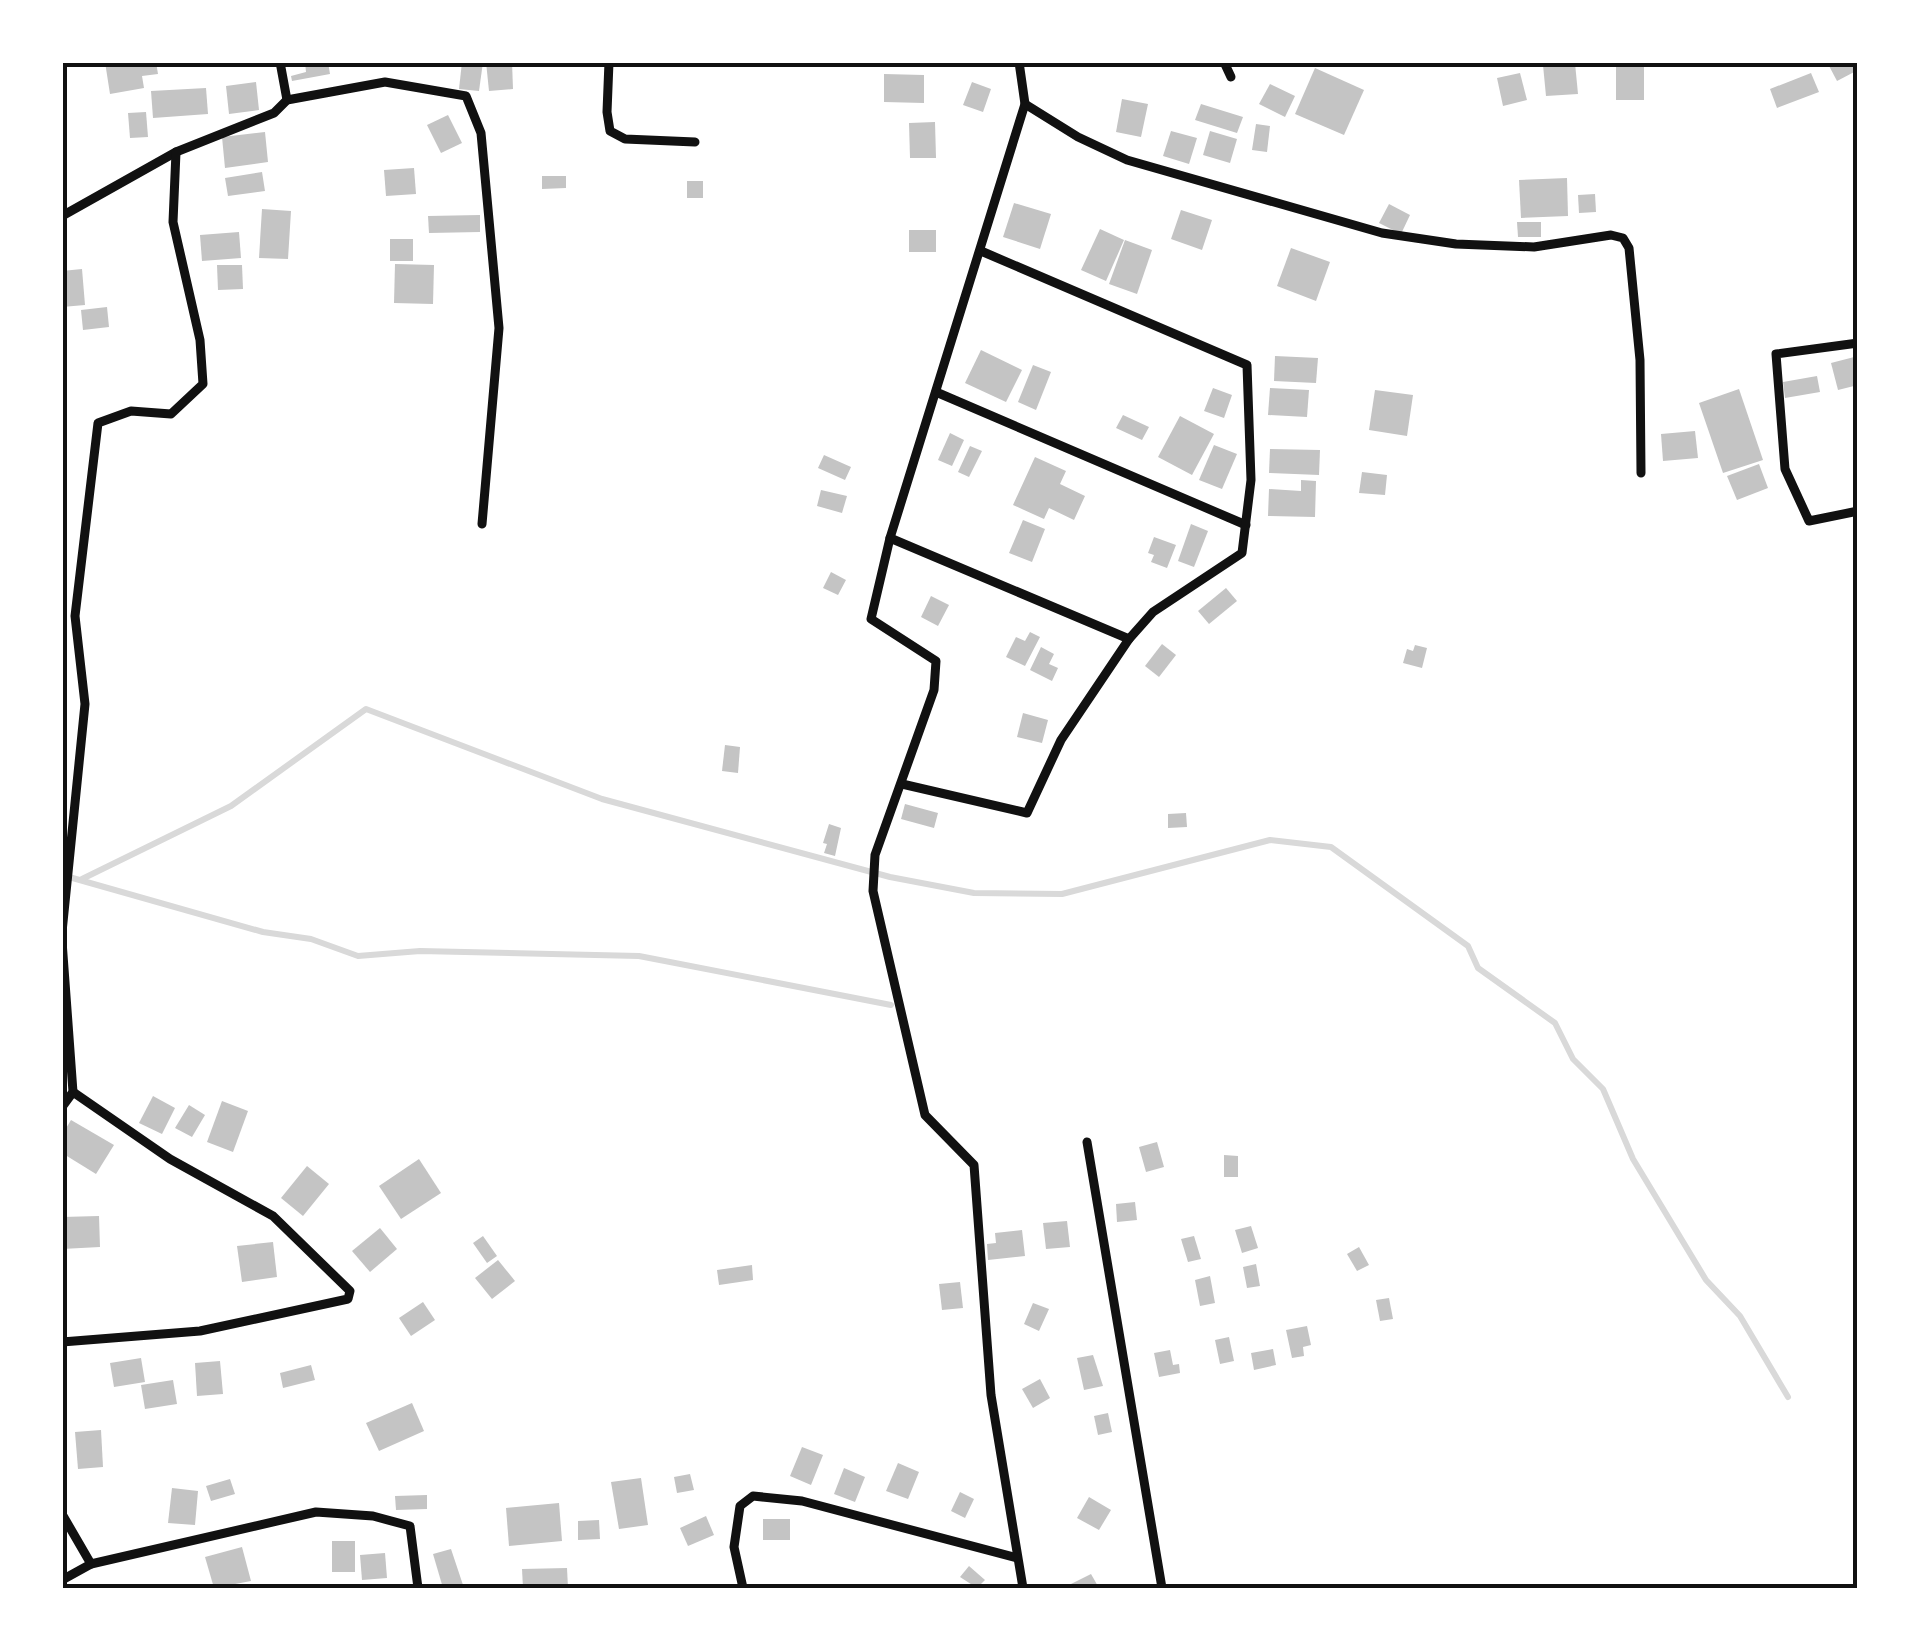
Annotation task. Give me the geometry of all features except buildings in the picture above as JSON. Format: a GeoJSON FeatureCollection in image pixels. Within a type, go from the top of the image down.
{"type":"FeatureCollection","features":[{"type":"Feature","properties":{"kind":"street"},"geometry":{"type":"LineString","coordinates":[[280,62],[287,100]]}},
{"type":"Feature","properties":{"kind":"street"},"geometry":{"type":"LineString","coordinates":[[609,62],[606,112],[610,131],[625,139],[695,142]]}},
{"type":"Feature","properties":{"kind":"street"},"geometry":{"type":"LineString","coordinates":[[1019,62],[1025,104],[890,538],[870,619],[936,661],[934,690],[876,856],[873,891],[925,1115],[974,1165],[991,1396],[1023,1588]]}},
{"type":"Feature","properties":{"kind":"street"},"geometry":{"type":"LineString","coordinates":[[1224,62],[1231,77]]}},
{"type":"Feature","properties":{"kind":"street"},"geometry":{"type":"LineString","coordinates":[[62,216],[176,152],[274,114],[287,100],[385,82],[466,96],[482,133],[499,328],[482,524]]}},
{"type":"Feature","properties":{"kind":"street"},"geometry":{"type":"LineString","coordinates":[[1025,104],[1078,137],[1126,160],[1382,233],[1456,244],[1534,247],[1610,235],[1624,238],[1629,248],[1640,360],[1641,473]]}},
{"type":"Feature","properties":{"kind":"street"},"geometry":{"type":"LineString","coordinates":[[62,932],[85,704],[75,616],[98,423],[131,411],[171,414],[203,384],[200,340],[173,222],[176,152]]}},
{"type":"Feature","properties":{"kind":"street"},"geometry":{"type":"LineString","coordinates":[[902,784],[1026,814],[1061,740],[1130,639],[1153,612],[1242,554],[1251,480],[1246,365],[981,251]]}},
{"type":"Feature","properties":{"kind":"street"},"geometry":{"type":"LineString","coordinates":[[1858,343],[1776,354],[1785,469],[1809,521],[1858,510]]}},
{"type":"Feature","properties":{"kind":"street"},"geometry":{"type":"LineString","coordinates":[[936,392],[1246,524]]}},
{"type":"Feature","properties":{"kind":"street"},"geometry":{"type":"LineString","coordinates":[[890,538],[1130,639]]}},
{"type":"Feature","properties":{"kind":"street"},"geometry":{"type":"LineString","coordinates":[[62,942],[74,1092],[62,1107]]}},
{"type":"Feature","properties":{"kind":"street"},"geometry":{"type":"LineString","coordinates":[[62,1342],[200,1332],[348,1299],[350,1290],[273,1216],[170,1160],[74,1092]]}},
{"type":"Feature","properties":{"kind":"street"},"geometry":{"type":"LineString","coordinates":[[1087,1142],[1162,1588]]}},
{"type":"Feature","properties":{"kind":"street"},"geometry":{"type":"LineString","coordinates":[[742,1588],[734,1547],[740,1506],[753,1496],[802,1501],[1016,1558]]}},
{"type":"Feature","properties":{"kind":"street"},"geometry":{"type":"LineString","coordinates":[[62,1580],[91,1564],[316,1512],[373,1516],[410,1526],[418,1588]]}},
{"type":"Feature","properties":{"kind":"street"},"geometry":{"type":"LineString","coordinates":[[62,1514],[91,1564]]}},
{"type":"Feature","properties":{"kind":"waterway"},"geometry":{"type":"LineString","coordinates":[[82,879],[231,806],[366,709],[602,799],[890,877],[974,893],[1062,894],[1270,840],[1331,847],[1468,946],[1478,968],[1555,1023],[1573,1059],[1603,1089],[1633,1159],[1706,1280],[1740,1316],[1788,1397]]}},
{"type":"Feature","properties":{"kind":"waterway"},"geometry":{"type":"LineString","coordinates":[[62,875],[263,932],[311,939],[358,956],[420,951],[639,956],[891,1005]]}}]}
